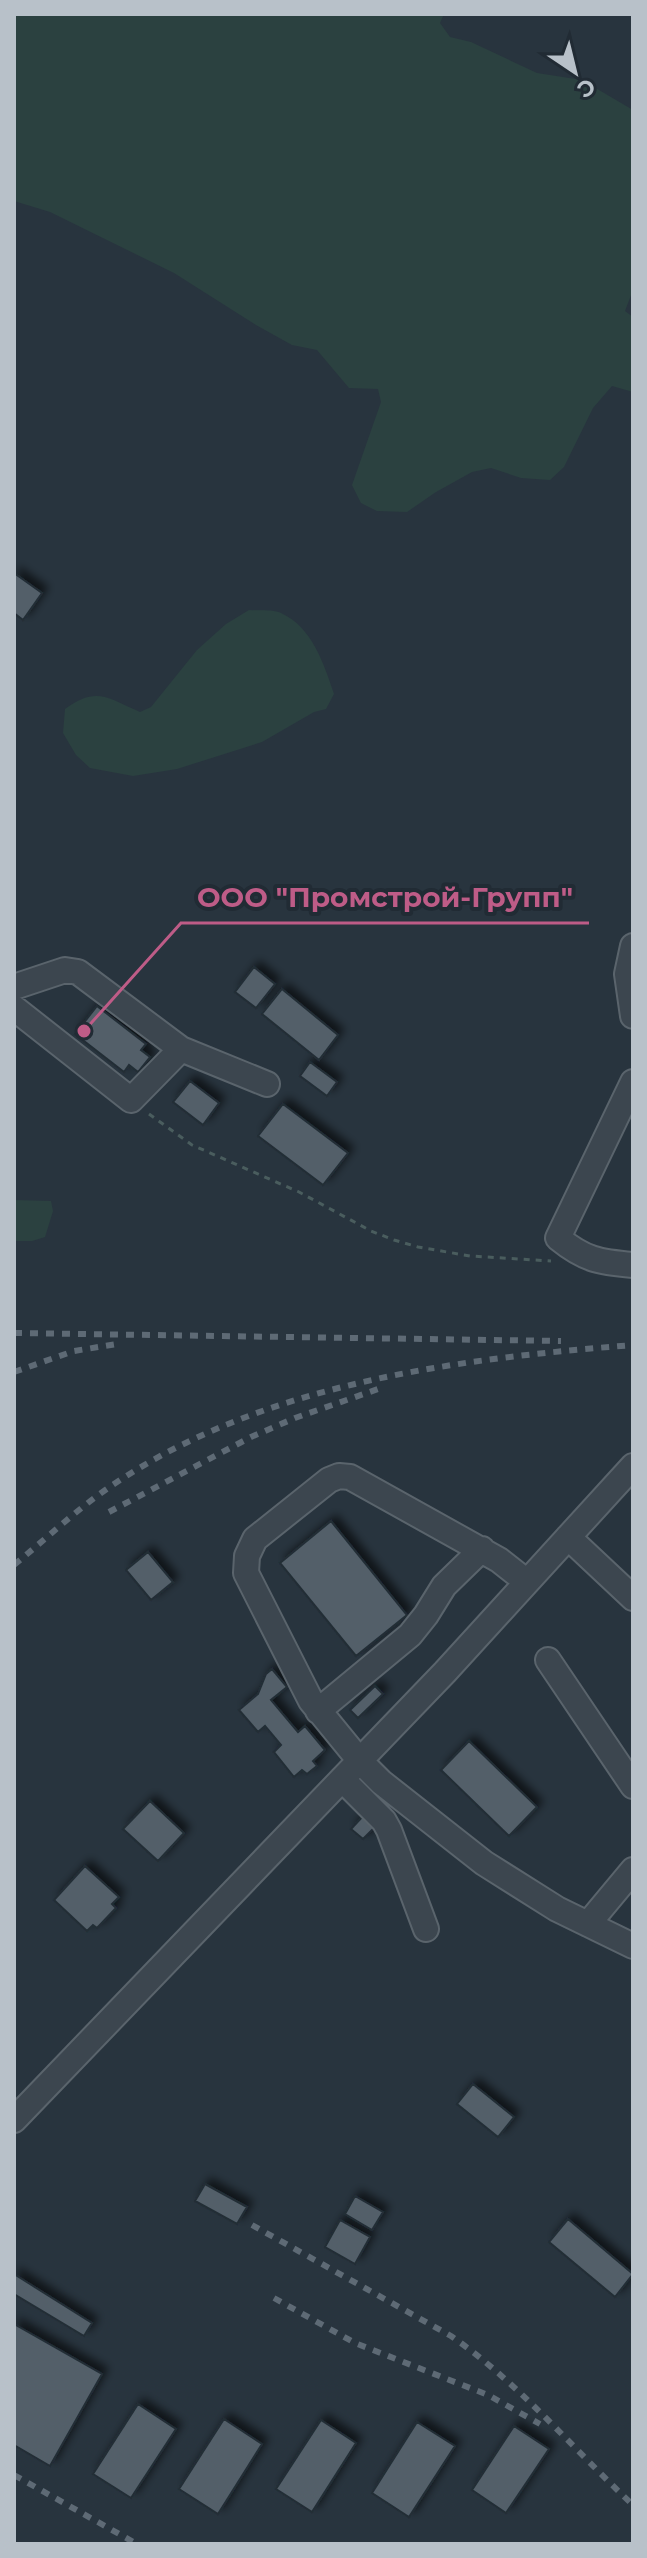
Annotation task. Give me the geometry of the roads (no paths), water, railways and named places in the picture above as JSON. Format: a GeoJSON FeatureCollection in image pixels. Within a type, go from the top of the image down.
{"type":"FeatureCollection","features":[{"type":"Feature","properties":{"kind":"street"},"geometry":{"type":"LineString","coordinates":[[633,946],[627,974],[633,1016]]}},
{"type":"Feature","properties":{"kind":"street"},"geometry":{"type":"LineString","coordinates":[[14,987],[65,970],[78,972],[181,1049],[267,1084]]}},
{"type":"Feature","properties":{"kind":"street"},"geometry":{"type":"LineString","coordinates":[[14,1008],[131,1100],[181,1049]]}},
{"type":"Feature","properties":{"kind":"street"},"geometry":{"type":"LineString","coordinates":[[633,1082],[558,1238],[595,1262],[633,1265]]}},
{"type":"Feature","properties":{"kind":"street"},"geometry":{"type":"LineString","coordinates":[[14,2120],[445,1672],[633,1466]]}},
{"type":"Feature","properties":{"kind":"street"},"geometry":{"type":"LineString","coordinates":[[527,1582],[508,1565],[482,1549],[350,1477],[339,1476],[329,1480],[255,1539],[247,1556],[246,1573],[318,1711],[360,1761],[391,1791],[475,1857],[557,1909],[633,1946]]}},
{"type":"Feature","properties":{"kind":"street"},"geometry":{"type":"LineString","coordinates":[[568,1537],[633,1598]]}},
{"type":"Feature","properties":{"kind":"street"},"geometry":{"type":"LineString","coordinates":[[318,1711],[410,1635],[444,1586],[482,1549]]}},
{"type":"Feature","properties":{"kind":"street"},"geometry":{"type":"LineString","coordinates":[[548,1660],[633,1786]]}},
{"type":"Feature","properties":{"kind":"street"},"geometry":{"type":"LineString","coordinates":[[342,1779],[384,1821],[426,1929]]}},
{"type":"Feature","properties":{"kind":"street"},"geometry":{"type":"LineString","coordinates":[[588,1924],[633,1870]]}},
{"type":"Feature","properties":{"kind":"railway"},"geometry":{"type":"LineString","coordinates":[[14,1333],[561,1341]]}},
{"type":"Feature","properties":{"kind":"railway"},"geometry":{"type":"LineString","coordinates":[[14,1372],[74,1351],[117,1344]]}},
{"type":"Feature","properties":{"kind":"railway"},"geometry":{"type":"LineString","coordinates":[[14,1565],[114,1484],[172,1450],[234,1422],[298,1399],[364,1382],[498,1358],[633,1345]]}},
{"type":"Feature","properties":{"kind":"railway"},"geometry":{"type":"LineString","coordinates":[[109,1512],[251,1437],[381,1388]]}},
{"type":"Feature","properties":{"kind":"railway"},"geometry":{"type":"LineString","coordinates":[[252,2225],[451,2336],[476,2354],[633,2505]]}},
{"type":"Feature","properties":{"kind":"railway"},"geometry":{"type":"LineString","coordinates":[[274,2298],[355,2343],[488,2395],[540,2424]]}},
{"type":"Feature","properties":{"kind":"railway"},"geometry":{"type":"LineString","coordinates":[[14,2475],[137,2544]]}},
{"type":"Feature","properties":{"kind":"place","name":"ООО \"Промстрой-Групп\""},"geometry":{"type":"Point","coordinates":[84,1031]}}]}
